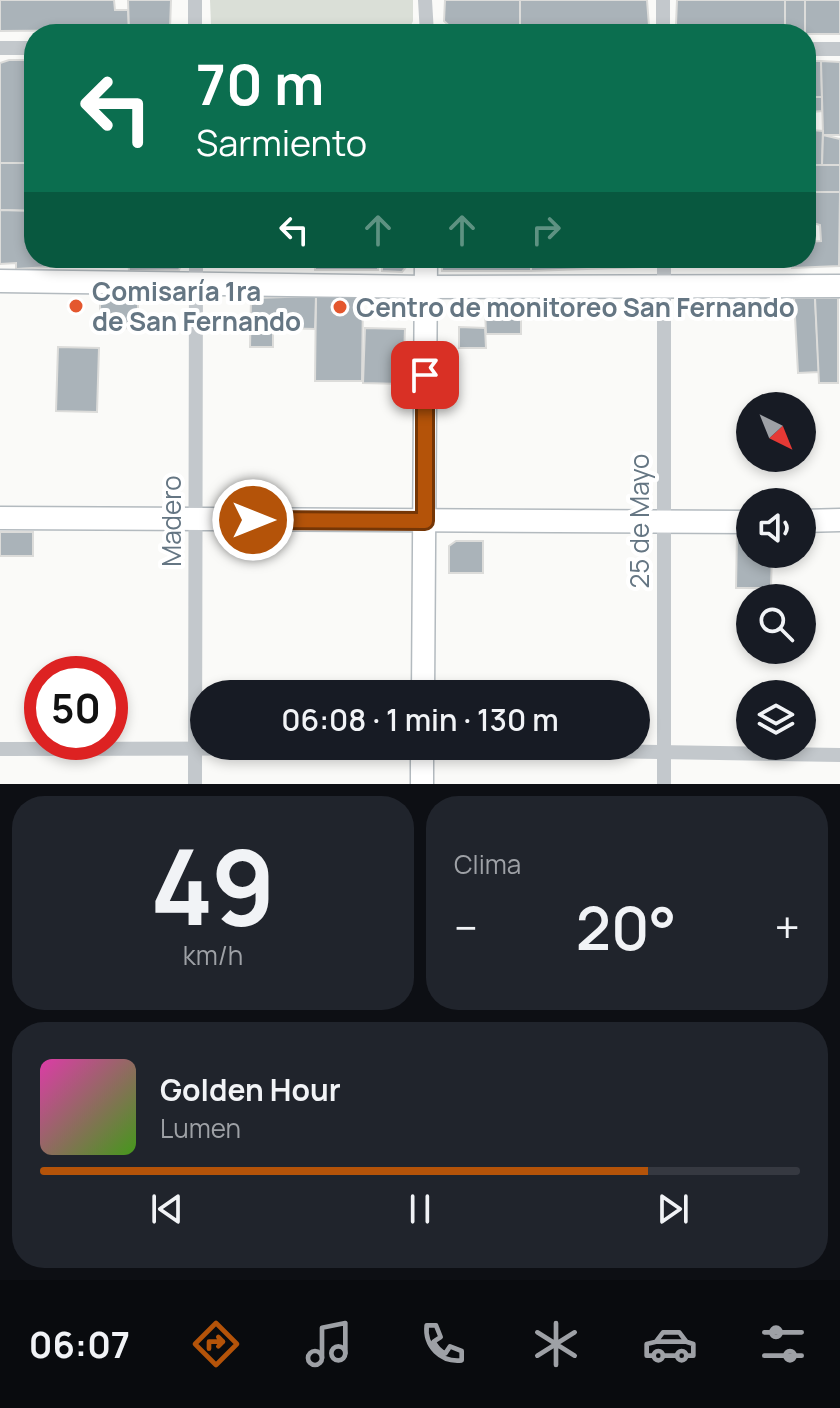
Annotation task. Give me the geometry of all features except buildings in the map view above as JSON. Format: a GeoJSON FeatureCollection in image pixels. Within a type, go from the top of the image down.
{"type":"FeatureCollection","features":[{"type":"Feature","properties":{"kind":"main road"},"geometry":{"type":"LineString","coordinates":[[423,680],[426,268]]}},
{"type":"Feature","properties":{"kind":"main road"},"geometry":{"type":"LineString","coordinates":[[0,281],[426,287],[840,286]]}},
{"type":"Feature","properties":{"kind":"main road"},"geometry":{"type":"LineString","coordinates":[[0,518],[736,522]]}},
{"type":"Feature","properties":{"kind":"main road"},"geometry":{"type":"LineString","coordinates":[[816,521],[840,520]]}},
{"type":"Feature","properties":{"kind":"main road"},"geometry":{"type":"LineString","coordinates":[[422,760],[422,784]]}},
{"type":"Feature","properties":{"kind":"street"},"geometry":{"type":"LineString","coordinates":[[195,0],[195,24]]}},
{"type":"Feature","properties":{"kind":"street"},"geometry":{"type":"LineString","coordinates":[[425,0],[426,24]]}},
{"type":"Feature","properties":{"kind":"street"},"geometry":{"type":"LineString","coordinates":[[663,0],[663,24]]}},
{"type":"Feature","properties":{"kind":"street"},"geometry":{"type":"LineString","coordinates":[[0,48],[24,48]]}},
{"type":"Feature","properties":{"kind":"street"},"geometry":{"type":"LineString","coordinates":[[816,49],[840,49]]}},
{"type":"Feature","properties":{"kind":"street","name":"Madero"},"geometry":{"type":"LineString","coordinates":[[195,680],[196,268]]}},
{"type":"Feature","properties":{"kind":"street","name":"25 de Mayo"},"geometry":{"type":"LineString","coordinates":[[664,268],[664,784]]}},
{"type":"Feature","properties":{"kind":"street"},"geometry":{"type":"LineString","coordinates":[[0,749],[190,747]]}},
{"type":"Feature","properties":{"kind":"street"},"geometry":{"type":"LineString","coordinates":[[650,752],[840,755]]}},
{"type":"Feature","properties":{"kind":"street","name":"Madero"},"geometry":{"type":"LineString","coordinates":[[195,760],[195,784]]}},
{"type":"Feature","properties":{"kind":"shaded area"},"geometry":{"type":"Polygon","coordinates":[[[210,0],[413,0],[412,24],[211,24],[210,0]]]}},
{"type":"Feature","properties":{"kind":"place","name":"Comisaría 1ra de San Fernando"},"geometry":{"type":"Point","coordinates":[76,306]}},
{"type":"Feature","properties":{"kind":"place","name":"Centro de monitoreo San Fernando"},"geometry":{"type":"Point","coordinates":[340,307]}},
{"type":"Feature","properties":{"kind":"route"},"geometry":{"type":"LineString","coordinates":[[253,520],[425,521],[425,375]]}}]}
